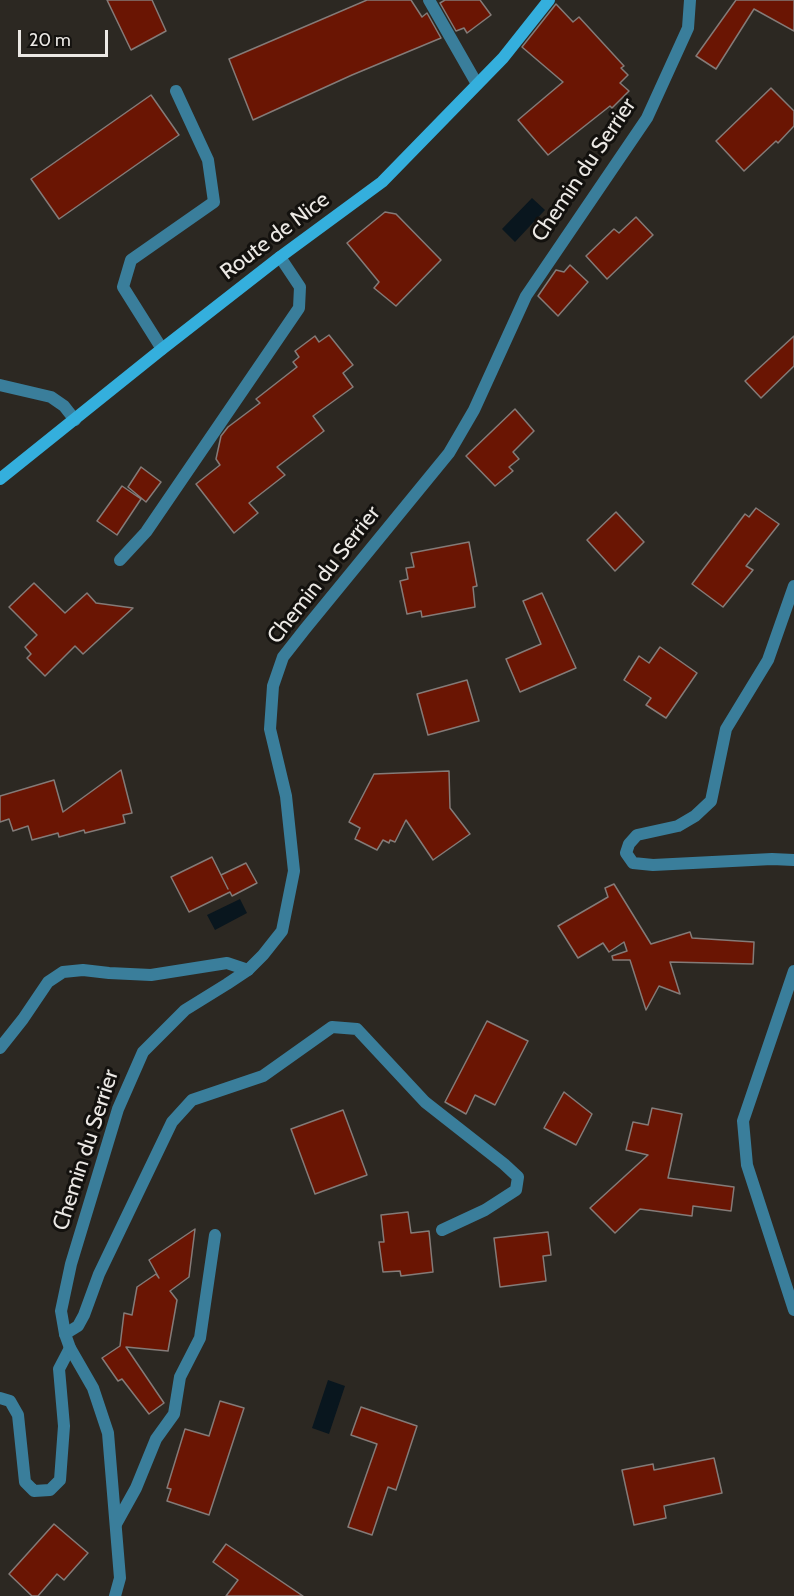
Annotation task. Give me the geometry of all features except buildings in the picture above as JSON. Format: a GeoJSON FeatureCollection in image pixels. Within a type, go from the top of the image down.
{"type":"FeatureCollection","features":[{"type":"Feature","properties":{"kind":"main road","name":"Route de Nice"},"geometry":{"type":"LineString","coordinates":[[0,479],[280,257],[382,182],[503,58],[549,0]]}},
{"type":"Feature","properties":{"kind":"street"},"geometry":{"type":"LineString","coordinates":[[429,0],[477,84]]}},
{"type":"Feature","properties":{"kind":"street","name":"Chemin du Serrier"},"geometry":{"type":"LineString","coordinates":[[115,1596],[120,1578],[108,1433],[93,1388],[70,1348],[65,1334],[62,1311],[71,1264],[118,1109],[143,1052],[185,1010],[248,970],[282,931],[294,871],[286,796],[270,729],[273,686],[284,657],[449,453],[474,410],[526,296],[648,118],[688,27],[690,0]]}},
{"type":"Feature","properties":{"kind":"street"},"geometry":{"type":"LineString","coordinates":[[162,349],[123,287],[131,260],[214,202],[208,160],[176,92]]}},
{"type":"Feature","properties":{"kind":"street"},"geometry":{"type":"LineString","coordinates":[[120,560],[146,532],[299,308],[300,287],[280,257]]}},
{"type":"Feature","properties":{"kind":"street"},"geometry":{"type":"LineString","coordinates":[[0,385],[51,397],[64,406],[75,420]]}},
{"type":"Feature","properties":{"kind":"street"},"geometry":{"type":"LineString","coordinates":[[794,586],[768,660],[726,729],[711,801],[695,816],[678,826],[637,835],[629,844],[626,853],[633,863],[652,865],[794,860]]}},
{"type":"Feature","properties":{"kind":"street"},"geometry":{"type":"LineString","coordinates":[[0,1048],[48,982],[63,972],[83,970],[151,975],[227,963],[248,970]]}},
{"type":"Feature","properties":{"kind":"street"},"geometry":{"type":"LineString","coordinates":[[794,971],[743,1120],[747,1165],[794,1310]]}},
{"type":"Feature","properties":{"kind":"street"},"geometry":{"type":"LineString","coordinates":[[65,1334],[78,1326],[84,1315],[99,1274],[172,1122],[192,1100],[263,1076],[332,1027],[357,1029],[425,1102],[518,1177],[516,1190],[484,1210],[442,1230]]}},
{"type":"Feature","properties":{"kind":"street"},"geometry":{"type":"LineString","coordinates":[[116,1524],[136,1488],[156,1439],[174,1414],[180,1377],[200,1338],[215,1235]]}},
{"type":"Feature","properties":{"kind":"street"},"geometry":{"type":"LineString","coordinates":[[0,1398],[10,1401],[18,1415],[25,1482],[34,1491],[50,1490],[60,1480],[64,1426],[59,1369],[70,1348]]}},
{"type":"Feature","properties":{"kind":"shaded area"},"geometry":{"type":"Polygon","coordinates":[[[532,198],[545,210],[515,242],[502,229],[532,198]]]}},
{"type":"Feature","properties":{"kind":"shaded area"},"geometry":{"type":"Polygon","coordinates":[[[240,899],[247,913],[215,930],[207,915],[240,899]]]}},
{"type":"Feature","properties":{"kind":"shaded area"},"geometry":{"type":"Polygon","coordinates":[[[328,1380],[345,1386],[329,1434],[312,1428],[328,1380]]]}}]}
